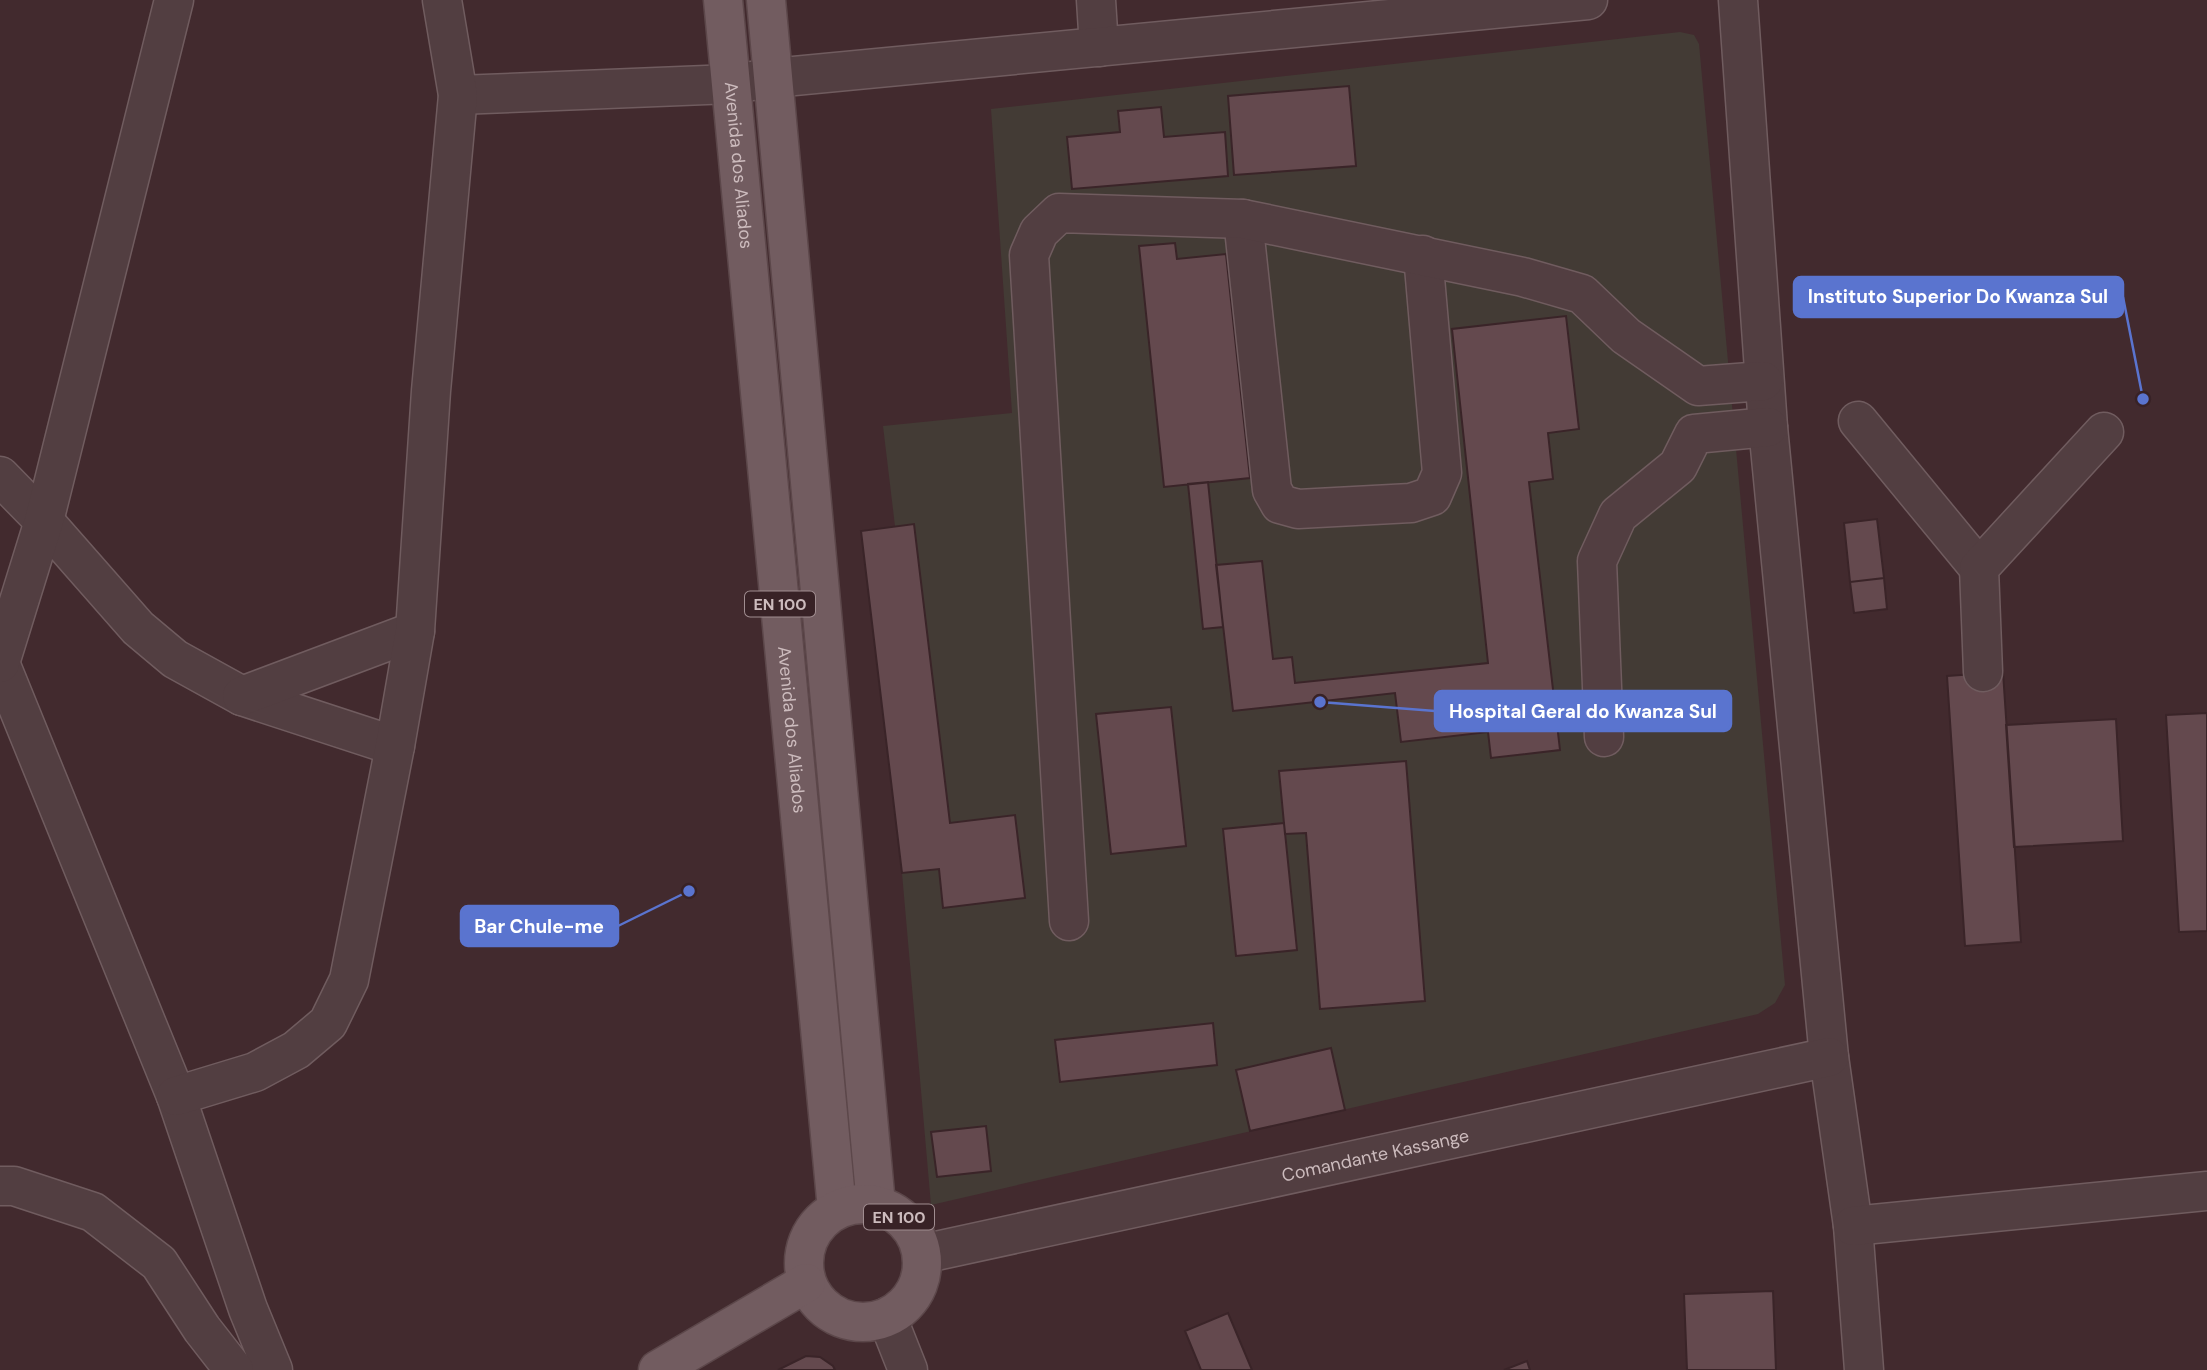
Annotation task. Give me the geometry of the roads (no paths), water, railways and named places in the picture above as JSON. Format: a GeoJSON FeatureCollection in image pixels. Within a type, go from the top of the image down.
{"type":"FeatureCollection","features":[{"type":"Feature","properties":{"kind":"main road","name":"Avenida dos Aliados"},"geometry":{"type":"LineString","coordinates":[[723,0],[836,1209]]}},
{"type":"Feature","properties":{"kind":"main road","name":"EN 100"},"geometry":{"type":"LineString","coordinates":[[766,0],[876,1205]]}},
{"type":"Feature","properties":{"kind":"main road","name":"EN 100"},"geometry":{"type":"LineString","coordinates":[[836,1209],[856,1203],[876,1205],[896,1213],[912,1229],[922,1254],[921,1277],[909,1301],[887,1317]]}},
{"type":"Feature","properties":{"kind":"main road"},"geometry":{"type":"LineString","coordinates":[[836,1209],[814,1227],[803,1254],[806,1283],[825,1310],[855,1322],[887,1317]]}},
{"type":"Feature","properties":{"kind":"main road"},"geometry":{"type":"LineString","coordinates":[[658,1370],[806,1283]]}},
{"type":"Feature","properties":{"kind":"street"},"geometry":{"type":"LineString","coordinates":[[174,0],[44,521],[0,663],[176,1096],[248,1309],[273,1370]]}},
{"type":"Feature","properties":{"kind":"street"},"geometry":{"type":"LineString","coordinates":[[176,1096],[255,1072],[296,1050],[328,1023],[349,980],[396,746],[415,631],[431,391],[458,95],[443,0]]}},
{"type":"Feature","properties":{"kind":"street"},"geometry":{"type":"LineString","coordinates":[[1096,0],[1099,47]]}},
{"type":"Feature","properties":{"kind":"street"},"geometry":{"type":"LineString","coordinates":[[458,95],[731,84],[1099,47],[1418,8],[1588,0]]}},
{"type":"Feature","properties":{"kind":"street"},"geometry":{"type":"LineString","coordinates":[[1738,0],[1763,381],[1829,1057],[1853,1226],[1864,1370]]}},
{"type":"Feature","properties":{"kind":"street"},"geometry":{"type":"LineString","coordinates":[[1069,921],[1029,255],[1039,232],[1059,213],[1243,219],[1523,278],[1582,294],[1626,336],[1698,386],[1763,381]]}},
{"type":"Feature","properties":{"kind":"street"},"geometry":{"type":"LineString","coordinates":[[1243,219],[1272,490],[1280,504],[1298,509],[1411,503],[1432,496],[1442,473],[1423,255]]}},
{"type":"Feature","properties":{"kind":"street"},"geometry":{"type":"LineString","coordinates":[[1858,421],[1979,568],[1983,672]]}},
{"type":"Feature","properties":{"kind":"street"},"geometry":{"type":"LineString","coordinates":[[1604,737],[1597,561],[1618,515],[1678,466],[1694,435],[1768,427]]}},
{"type":"Feature","properties":{"kind":"street"},"geometry":{"type":"LineString","coordinates":[[1979,568],[2104,432]]}},
{"type":"Feature","properties":{"kind":"street"},"geometry":{"type":"LineString","coordinates":[[0,476],[44,521],[138,628],[175,659],[242,696],[396,746]]}},
{"type":"Feature","properties":{"kind":"street"},"geometry":{"type":"LineString","coordinates":[[242,696],[415,631]]}},
{"type":"Feature","properties":{"kind":"street","name":"Comandante Kassange"},"geometry":{"type":"LineString","coordinates":[[922,1254],[1829,1057]]}},
{"type":"Feature","properties":{"kind":"street"},"geometry":{"type":"LineString","coordinates":[[0,1186],[13,1186],[93,1212],[159,1263],[202,1329],[234,1370]]}},
{"type":"Feature","properties":{"kind":"street"},"geometry":{"type":"LineString","coordinates":[[1853,1226],[2207,1191]]}},
{"type":"Feature","properties":{"kind":"street"},"geometry":{"type":"LineString","coordinates":[[887,1317],[908,1370]]}},
{"type":"Feature","properties":{"kind":"street"},"geometry":{"type":"LineString","coordinates":[[202,1329],[213,1370]]}},
{"type":"Feature","properties":{"kind":"place","name":"Instituto Superior Do Kwanza Sul"},"geometry":{"type":"Point","coordinates":[2143,399]}},
{"type":"Feature","properties":{"kind":"place","name":"Hospital Geral do Kwanza Sul"},"geometry":{"type":"Point","coordinates":[1320,702]}},
{"type":"Feature","properties":{"kind":"place","name":"Bar Chule-me"},"geometry":{"type":"Point","coordinates":[689,891]}}]}
